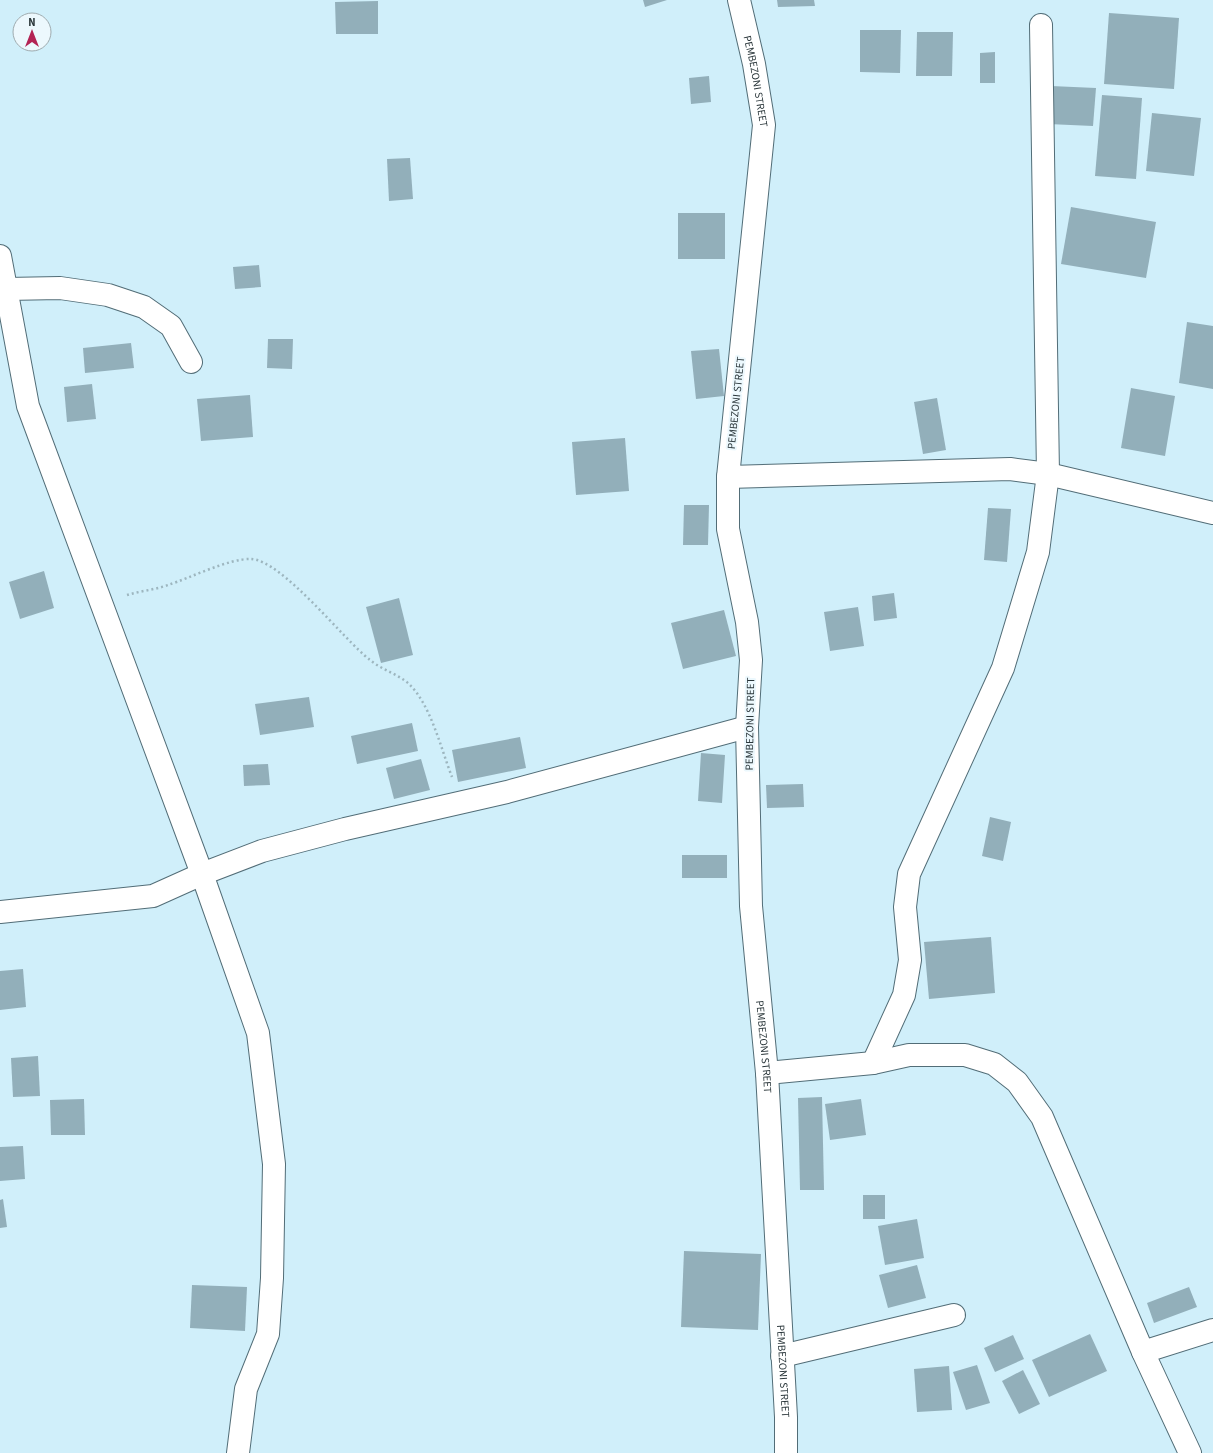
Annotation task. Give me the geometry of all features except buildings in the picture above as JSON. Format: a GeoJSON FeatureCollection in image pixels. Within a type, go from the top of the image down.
{"type":"FeatureCollection","features":[{"type":"Feature","properties":{"kind":"street","name":"PEMBEZONI STREET"},"geometry":{"type":"LineString","coordinates":[[739,0],[754,64],[764,125],[728,477],[728,529],[747,622],[751,660],[747,727],[751,906],[767,1073],[786,1453]]}},
{"type":"Feature","properties":{"kind":"street"},"geometry":{"type":"LineString","coordinates":[[873,1063],[904,995],[910,960],[905,907],[908,874],[1003,668],[1038,552],[1048,474],[1041,25]]}},
{"type":"Feature","properties":{"kind":"street"},"geometry":{"type":"LineString","coordinates":[[0,256],[28,406],[202,874],[258,1033],[274,1164],[272,1278],[268,1334],[246,1389],[238,1453]]}},
{"type":"Feature","properties":{"kind":"street"},"geometry":{"type":"LineString","coordinates":[[6,289],[60,288],[108,295],[144,307],[171,326],[190,362]]}},
{"type":"Feature","properties":{"kind":"street"},"geometry":{"type":"LineString","coordinates":[[728,477],[1010,469],[1048,474],[1213,512]]}},
{"type":"Feature","properties":{"kind":"street"},"geometry":{"type":"LineString","coordinates":[[0,912],[153,896],[202,874],[270,849],[345,829],[507,792],[747,727]]}},
{"type":"Feature","properties":{"kind":"street"},"geometry":{"type":"LineString","coordinates":[[767,1073],[873,1063],[908,1055],[964,1055],[994,1064],[1017,1082],[1042,1117],[1143,1352],[1190,1453]]}},
{"type":"Feature","properties":{"kind":"street"},"geometry":{"type":"LineString","coordinates":[[782,1356],[954,1315]]}},
{"type":"Feature","properties":{"kind":"street"},"geometry":{"type":"LineString","coordinates":[[1143,1352],[1213,1330]]}},
{"type":"Feature","properties":{"kind":"path"},"geometry":{"type":"LineString","coordinates":[[102,604],[130,594],[153,590],[178,582],[220,566],[251,559],[264,562],[278,572],[300,592],[370,660],[409,684],[426,708],[462,803]]}}]}
